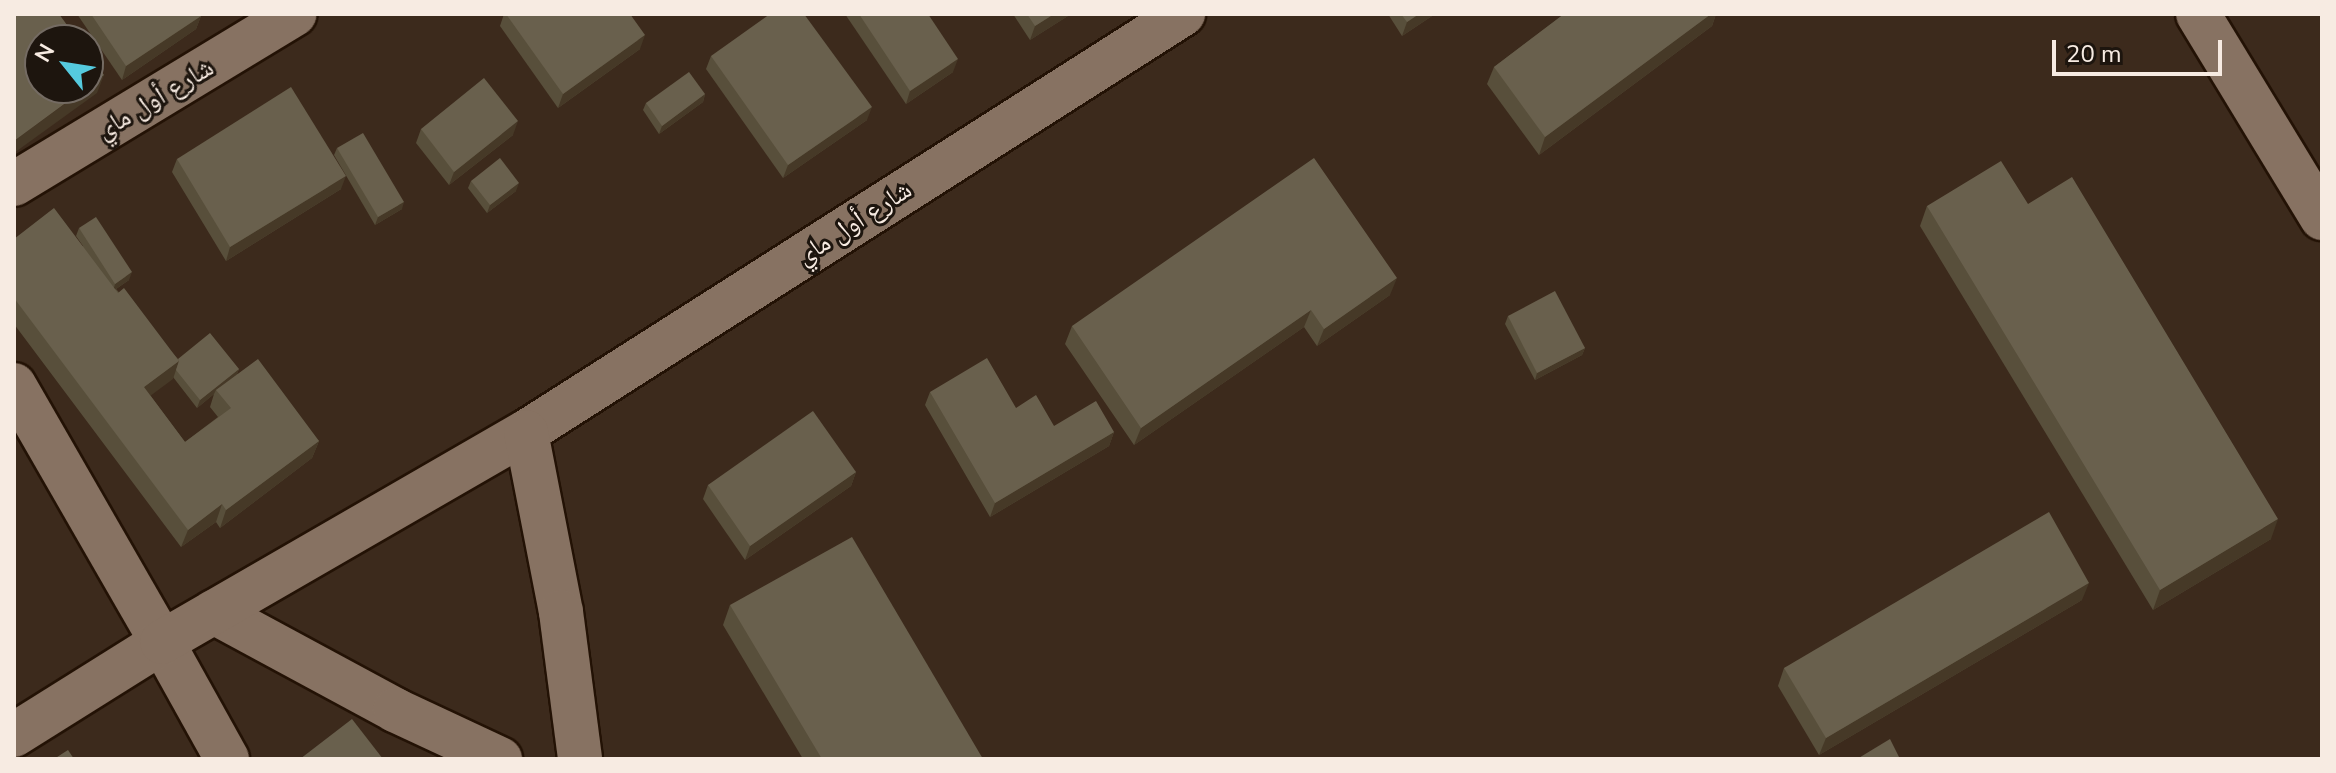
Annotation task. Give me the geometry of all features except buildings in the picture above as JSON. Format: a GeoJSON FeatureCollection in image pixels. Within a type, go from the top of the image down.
{"type":"FeatureCollection","features":[{"type":"Feature","properties":{"kind":"street","name":"شارع أول ماي"},"geometry":{"type":"LineString","coordinates":[[14,184],[295,14]]}},
{"type":"Feature","properties":{"kind":"street"},"geometry":{"type":"LineString","coordinates":[[2198,14],[2322,218]]}},
{"type":"Feature","properties":{"kind":"street","name":"شارع أول ماي"},"geometry":{"type":"LineString","coordinates":[[14,735],[162,642],[526,432],[1172,17]]}},
{"type":"Feature","properties":{"kind":"street"},"geometry":{"type":"LineString","coordinates":[[14,385],[227,759]]}},
{"type":"Feature","properties":{"kind":"street"},"geometry":{"type":"LineString","coordinates":[[526,432],[561,612],[580,759]]}},
{"type":"Feature","properties":{"kind":"street"},"geometry":{"type":"LineString","coordinates":[[214,612],[395,710],[500,759]]}}]}
